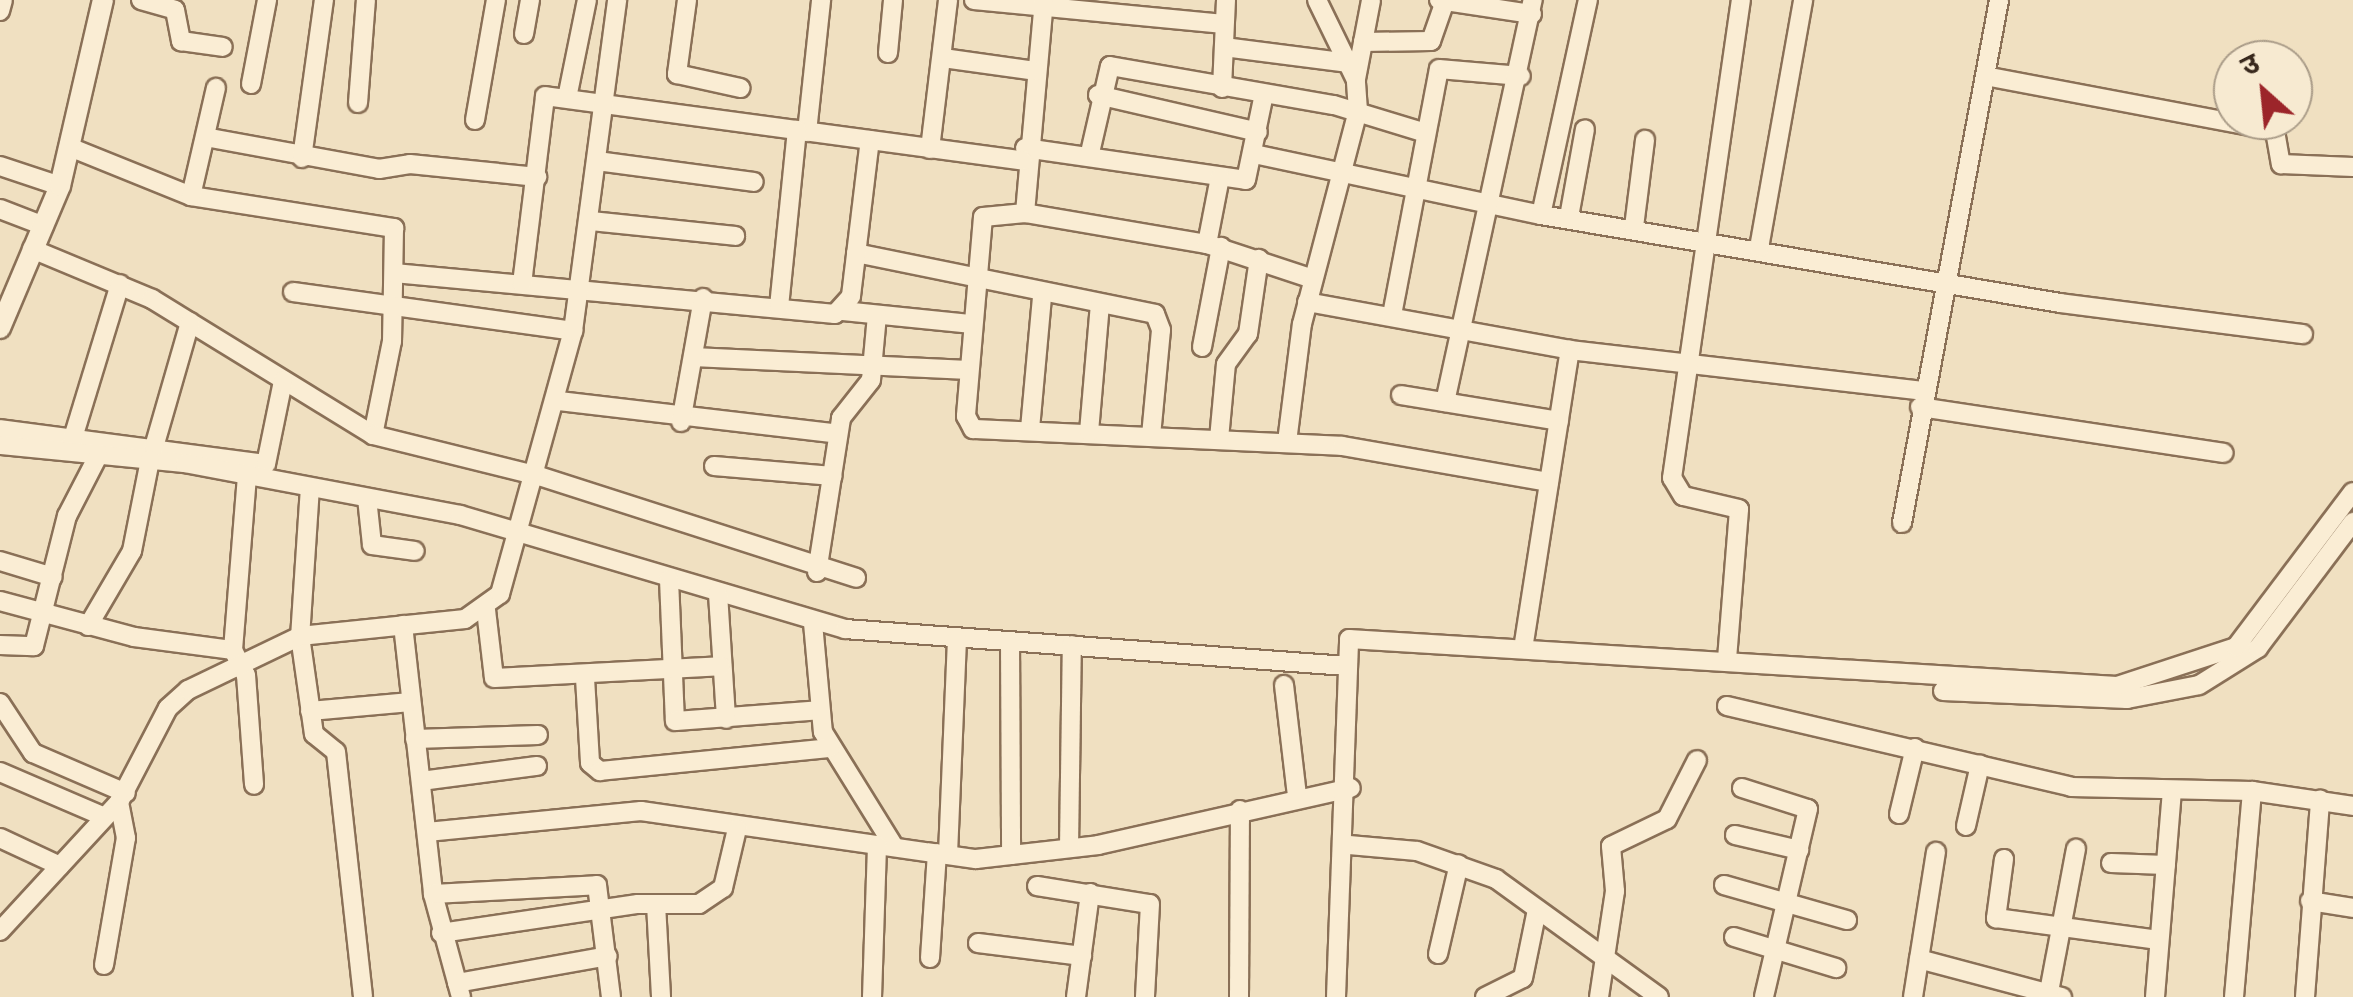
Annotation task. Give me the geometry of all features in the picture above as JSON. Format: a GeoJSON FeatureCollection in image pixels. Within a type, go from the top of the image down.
{"type":"FeatureCollection","features":[{"type":"Feature","properties":{"kind":"street"},"geometry":{"type":"LineString","coordinates":[[0,11],[3,0]]}},
{"type":"Feature","properties":{"kind":"street"},"geometry":{"type":"LineString","coordinates":[[0,328],[60,186],[104,0]]}},
{"type":"Feature","properties":{"kind":"street"},"geometry":{"type":"LineString","coordinates":[[141,0],[175,10],[181,41],[223,47]]}},
{"type":"Feature","properties":{"kind":"street"},"geometry":{"type":"LineString","coordinates":[[252,84],[267,0]]}},
{"type":"Feature","properties":{"kind":"street"},"geometry":{"type":"LineString","coordinates":[[302,158],[324,0]]}},
{"type":"Feature","properties":{"kind":"street"},"geometry":{"type":"LineString","coordinates":[[358,103],[366,0]]}},
{"type":"Feature","properties":{"kind":"street"},"geometry":{"type":"LineString","coordinates":[[475,120],[496,0]]}},
{"type":"Feature","properties":{"kind":"street"},"geometry":{"type":"LineString","coordinates":[[524,34],[530,0]]}},
{"type":"Feature","properties":{"kind":"street"},"geometry":{"type":"LineString","coordinates":[[567,98],[586,0]]}},
{"type":"Feature","properties":{"kind":"street"},"geometry":{"type":"LineString","coordinates":[[617,0],[601,104],[591,221],[573,332],[539,476],[486,610],[494,678],[585,678],[722,666]]}},
{"type":"Feature","properties":{"kind":"street"},"geometry":{"type":"LineString","coordinates":[[687,0],[676,69],[691,80],[740,88]]}},
{"type":"Feature","properties":{"kind":"street"},"geometry":{"type":"LineString","coordinates":[[779,307],[821,0]]}},
{"type":"Feature","properties":{"kind":"street"},"geometry":{"type":"LineString","coordinates":[[888,53],[893,0]]}},
{"type":"Feature","properties":{"kind":"street"},"geometry":{"type":"LineString","coordinates":[[930,149],[948,0]]}},
{"type":"Feature","properties":{"kind":"street"},"geometry":{"type":"LineString","coordinates":[[974,0],[1224,24]]}},
{"type":"Feature","properties":{"kind":"street"},"geometry":{"type":"LineString","coordinates":[[1222,88],[1226,0]]}},
{"type":"Feature","properties":{"kind":"street"},"geometry":{"type":"LineString","coordinates":[[1286,442],[1307,302],[1347,174],[1358,111],[1352,71],[1317,0]]}},
{"type":"Feature","properties":{"kind":"street"},"geometry":{"type":"LineString","coordinates":[[1352,71],[1363,42],[1371,0]]}},
{"type":"Feature","properties":{"kind":"street"},"geometry":{"type":"LineString","coordinates":[[1363,42],[1431,41],[1442,0],[1533,7],[1521,76],[1485,204],[1445,402]]}},
{"type":"Feature","properties":{"kind":"street"},"geometry":{"type":"LineString","coordinates":[[1541,215],[1588,0]]}},
{"type":"Feature","properties":{"kind":"street"},"geometry":{"type":"LineString","coordinates":[[1727,659],[1740,517],[1735,504],[1672,486],[1685,364],[1741,0]]}},
{"type":"Feature","properties":{"kind":"street"},"geometry":{"type":"LineString","coordinates":[[1759,248],[1803,0]]}},
{"type":"Feature","properties":{"kind":"street"},"geometry":{"type":"LineString","coordinates":[[1902,523],[1998,0]]}},
{"type":"Feature","properties":{"kind":"street"},"geometry":{"type":"LineString","coordinates":[[1026,213],[1024,154],[1044,4]]}},
{"type":"Feature","properties":{"kind":"street"},"geometry":{"type":"LineString","coordinates":[[1224,47],[1352,71]]}},
{"type":"Feature","properties":{"kind":"street"},"geometry":{"type":"LineString","coordinates":[[942,58],[1036,71]]}},
{"type":"Feature","properties":{"kind":"street"},"geometry":{"type":"LineString","coordinates":[[1392,316],[1411,185],[1444,64],[1521,76]]}},
{"type":"Feature","properties":{"kind":"street"},"geometry":{"type":"LineString","coordinates":[[1089,157],[1098,94],[1110,66],[1358,111],[1423,132]]}},
{"type":"Feature","properties":{"kind":"street"},"geometry":{"type":"LineString","coordinates":[[1985,76],[2275,130],[2281,164],[2353,167]]}},
{"type":"Feature","properties":{"kind":"street"},"geometry":{"type":"LineString","coordinates":[[686,114],[691,80]]}},
{"type":"Feature","properties":{"kind":"street"},"geometry":{"type":"LineString","coordinates":[[191,196],[216,88]]}},
{"type":"Feature","properties":{"kind":"street"},"geometry":{"type":"LineString","coordinates":[[1098,94],[1258,132]]}},
{"type":"Feature","properties":{"kind":"street"},"geometry":{"type":"LineString","coordinates":[[522,284],[542,100],[567,98],[930,149],[1089,157],[1246,180],[1264,94]]}},
{"type":"Feature","properties":{"kind":"street"},"geometry":{"type":"LineString","coordinates":[[1570,217],[1585,129]]}},
{"type":"Feature","properties":{"kind":"street"},"geometry":{"type":"LineString","coordinates":[[205,137],[302,158],[536,177]]}},
{"type":"Feature","properties":{"kind":"street"},"geometry":{"type":"LineString","coordinates":[[843,311],[856,253],[870,140]]}},
{"type":"Feature","properties":{"kind":"street"},"geometry":{"type":"LineString","coordinates":[[1634,228],[1645,140]]}},
{"type":"Feature","properties":{"kind":"street"},"geometry":{"type":"LineString","coordinates":[[72,148],[191,196],[302,219],[390,224],[395,306],[372,435]]}},
{"type":"Feature","properties":{"kind":"street"},"geometry":{"type":"LineString","coordinates":[[1254,154],[1541,215],[2302,334]]}},
{"type":"Feature","properties":{"kind":"street"},"geometry":{"type":"LineString","coordinates":[[597,160],[754,182]]}},
{"type":"Feature","properties":{"kind":"street"},"geometry":{"type":"LineString","coordinates":[[0,166],[60,186]]}},
{"type":"Feature","properties":{"kind":"street"},"geometry":{"type":"LineString","coordinates":[[1202,348],[1220,177]]}},
{"type":"Feature","properties":{"kind":"street"},"geometry":{"type":"LineString","coordinates":[[0,209],[44,226]]}},
{"type":"Feature","properties":{"kind":"street"},"geometry":{"type":"LineString","coordinates":[[1313,279],[1214,246],[1026,213],[983,217],[969,370],[973,429],[1286,442],[1549,482]]}},
{"type":"Feature","properties":{"kind":"street"},"geometry":{"type":"LineString","coordinates":[[591,221],[736,236]]}},
{"type":"Feature","properties":{"kind":"street"},"geometry":{"type":"LineString","coordinates":[[32,249],[120,284],[190,322],[372,435],[539,476],[817,572],[856,578]]}},
{"type":"Feature","properties":{"kind":"street"},"geometry":{"type":"LineString","coordinates":[[856,253],[975,273],[1042,296],[1100,304],[1160,321],[1151,435]]}},
{"type":"Feature","properties":{"kind":"street"},"geometry":{"type":"LineString","coordinates":[[1219,439],[1226,364],[1248,334],[1259,260]]}},
{"type":"Feature","properties":{"kind":"street"},"geometry":{"type":"LineString","coordinates":[[394,274],[522,284],[578,293],[703,298],[972,324]]}},
{"type":"Feature","properties":{"kind":"street"},"geometry":{"type":"LineString","coordinates":[[72,440],[120,284]]}},
{"type":"Feature","properties":{"kind":"street"},"geometry":{"type":"LineString","coordinates":[[293,292],[573,332]]}},
{"type":"Feature","properties":{"kind":"street"},"geometry":{"type":"LineString","coordinates":[[1030,429],[1042,296]]}},
{"type":"Feature","properties":{"kind":"street"},"geometry":{"type":"LineString","coordinates":[[682,422],[703,298]]}},
{"type":"Feature","properties":{"kind":"street"},"geometry":{"type":"LineString","coordinates":[[1307,302],[1570,350],[1922,399],[2224,453]]}},
{"type":"Feature","properties":{"kind":"street"},"geometry":{"type":"LineString","coordinates":[[1089,432],[1100,304]]}},
{"type":"Feature","properties":{"kind":"street"},"geometry":{"type":"LineString","coordinates":[[817,572],[838,434],[875,366],[876,315]]}},
{"type":"Feature","properties":{"kind":"street"},"geometry":{"type":"LineString","coordinates":[[88,626],[132,551],[152,453],[190,322]]}},
{"type":"Feature","properties":{"kind":"street"},"geometry":{"type":"LineString","coordinates":[[1523,649],[1570,350]]}},
{"type":"Feature","properties":{"kind":"street"},"geometry":{"type":"LineString","coordinates":[[692,357],[969,370]]}},
{"type":"Feature","properties":{"kind":"street"},"geometry":{"type":"LineString","coordinates":[[0,445],[98,456],[152,453],[266,464],[283,381]]}},
{"type":"Feature","properties":{"kind":"street"},"geometry":{"type":"LineString","coordinates":[[1401,395],[1559,421]]}},
{"type":"Feature","properties":{"kind":"street"},"geometry":{"type":"LineString","coordinates":[[558,401],[682,422],[838,434]]}},
{"type":"Feature","properties":{"kind":"street"},"geometry":{"type":"LineString","coordinates":[[0,429],[152,453],[367,498],[524,522],[669,579],[813,622],[1010,642],[1345,655]]}},
{"type":"Feature","properties":{"kind":"street"},"geometry":{"type":"LineString","coordinates":[[0,645],[32,650],[67,516],[98,456]]}},
{"type":"Feature","properties":{"kind":"street"},"geometry":{"type":"LineString","coordinates":[[714,466],[833,476]]}},
{"type":"Feature","properties":{"kind":"street"},"geometry":{"type":"LineString","coordinates":[[248,475],[237,654],[254,786]]}},
{"type":"Feature","properties":{"kind":"street"},"geometry":{"type":"LineString","coordinates":[[310,487],[300,636],[314,734],[336,752],[362,997]]}},
{"type":"Feature","properties":{"kind":"street"},"geometry":{"type":"LineString","coordinates":[[1336,997],[1350,788],[1345,655],[1354,639],[1727,659],[2103,686],[2172,674],[2246,639],[2353,492]]}},
{"type":"Feature","properties":{"kind":"street"},"geometry":{"type":"LineString","coordinates":[[367,498],[372,544],[415,551]]}},
{"type":"Feature","properties":{"kind":"street"},"geometry":{"type":"LineString","coordinates":[[1943,690],[2127,700],[2199,685],[2258,648],[2353,522]]}},
{"type":"Feature","properties":{"kind":"street"},"geometry":{"type":"LineString","coordinates":[[0,562],[52,577]]}},
{"type":"Feature","properties":{"kind":"street"},"geometry":{"type":"LineString","coordinates":[[669,579],[675,721],[820,710]]}},
{"type":"Feature","properties":{"kind":"street"},"geometry":{"type":"LineString","coordinates":[[718,594],[726,719]]}},
{"type":"Feature","properties":{"kind":"street"},"geometry":{"type":"LineString","coordinates":[[0,601],[88,626],[237,654]]}},
{"type":"Feature","properties":{"kind":"street"},"geometry":{"type":"LineString","coordinates":[[0,931],[123,798],[168,708],[237,654],[300,636],[403,625],[486,610]]}},
{"type":"Feature","properties":{"kind":"street"},"geometry":{"type":"LineString","coordinates":[[813,622],[820,710],[830,748],[885,845],[872,997]]}},
{"type":"Feature","properties":{"kind":"street"},"geometry":{"type":"LineString","coordinates":[[403,625],[432,894],[459,990],[608,956]]}},
{"type":"Feature","properties":{"kind":"street"},"geometry":{"type":"LineString","coordinates":[[930,958],[943,854],[958,638]]}},
{"type":"Feature","properties":{"kind":"street"},"geometry":{"type":"LineString","coordinates":[[1010,642],[1011,855]]}},
{"type":"Feature","properties":{"kind":"street"},"geometry":{"type":"LineString","coordinates":[[1069,848],[1072,645]]}},
{"type":"Feature","properties":{"kind":"street"},"geometry":{"type":"LineString","coordinates":[[585,678],[590,763],[600,771],[830,748]]}},
{"type":"Feature","properties":{"kind":"street"},"geometry":{"type":"LineString","coordinates":[[1284,685],[1297,796]]}},
{"type":"Feature","properties":{"kind":"street"},"geometry":{"type":"LineString","coordinates":[[310,711],[411,702]]}},
{"type":"Feature","properties":{"kind":"street"},"geometry":{"type":"LineString","coordinates":[[0,703],[32,753],[123,798]]}},
{"type":"Feature","properties":{"kind":"street"},"geometry":{"type":"LineString","coordinates":[[1727,706],[2071,788],[2252,790],[2353,806]]}},
{"type":"Feature","properties":{"kind":"street"},"geometry":{"type":"LineString","coordinates":[[416,739],[538,734]]}},
{"type":"Feature","properties":{"kind":"street"},"geometry":{"type":"LineString","coordinates":[[1899,814],[1915,748]]}},
{"type":"Feature","properties":{"kind":"street"},"geometry":{"type":"LineString","coordinates":[[1599,997],[1605,963],[1612,846],[1668,818],[1697,760]]}},
{"type":"Feature","properties":{"kind":"street"},"geometry":{"type":"LineString","coordinates":[[1966,826],[1980,765]]}},
{"type":"Feature","properties":{"kind":"street"},"geometry":{"type":"LineString","coordinates":[[421,781],[537,766]]}},
{"type":"Feature","properties":{"kind":"street"},"geometry":{"type":"LineString","coordinates":[[0,772],[105,816]]}},
{"type":"Feature","properties":{"kind":"street"},"geometry":{"type":"LineString","coordinates":[[428,832],[641,811],[737,828],[943,854],[1011,855],[1069,848],[1297,796],[1350,788]]}},
{"type":"Feature","properties":{"kind":"street"},"geometry":{"type":"LineString","coordinates":[[1742,788],[1806,804],[1764,997]]}},
{"type":"Feature","properties":{"kind":"street"},"geometry":{"type":"LineString","coordinates":[[2234,997],[2252,790]]}},
{"type":"Feature","properties":{"kind":"street"},"geometry":{"type":"LineString","coordinates":[[2156,997],[2172,791]]}},
{"type":"Feature","properties":{"kind":"street"},"geometry":{"type":"LineString","coordinates":[[104,966],[126,838],[123,798]]}},
{"type":"Feature","properties":{"kind":"street"},"geometry":{"type":"LineString","coordinates":[[2306,997],[2320,800]]}},
{"type":"Feature","properties":{"kind":"street"},"geometry":{"type":"LineString","coordinates":[[1239,997],[1240,810]]}},
{"type":"Feature","properties":{"kind":"street"},"geometry":{"type":"LineString","coordinates":[[441,932],[606,908],[714,898],[737,828]]}},
{"type":"Feature","properties":{"kind":"street"},"geometry":{"type":"LineString","coordinates":[[1735,835],[1799,850]]}},
{"type":"Feature","properties":{"kind":"street"},"geometry":{"type":"LineString","coordinates":[[0,838],[60,866]]}},
{"type":"Feature","properties":{"kind":"street"},"geometry":{"type":"LineString","coordinates":[[1348,845],[1459,864],[1537,910],[1605,963],[1659,997]]}},
{"type":"Feature","properties":{"kind":"street"},"geometry":{"type":"LineString","coordinates":[[1919,959],[2053,996],[2060,930],[2076,849]]}},
{"type":"Feature","properties":{"kind":"street"},"geometry":{"type":"LineString","coordinates":[[1913,997],[1936,852]]}},
{"type":"Feature","properties":{"kind":"street"},"geometry":{"type":"LineString","coordinates":[[2004,859],[1996,918],[2060,930],[2159,940]]}},
{"type":"Feature","properties":{"kind":"street"},"geometry":{"type":"LineString","coordinates":[[2111,863],[2166,865]]}},
{"type":"Feature","properties":{"kind":"street"},"geometry":{"type":"LineString","coordinates":[[1438,954],[1459,864]]}},
{"type":"Feature","properties":{"kind":"street"},"geometry":{"type":"LineString","coordinates":[[432,894],[588,881],[606,908],[611,997]]}},
{"type":"Feature","properties":{"kind":"street"},"geometry":{"type":"LineString","coordinates":[[1724,884],[1847,920]]}},
{"type":"Feature","properties":{"kind":"street"},"geometry":{"type":"LineString","coordinates":[[1038,886],[1142,900],[1154,913],[1144,997]]}},
{"type":"Feature","properties":{"kind":"street"},"geometry":{"type":"LineString","coordinates":[[1076,997],[1090,893]]}},
{"type":"Feature","properties":{"kind":"street"},"geometry":{"type":"LineString","coordinates":[[2310,902],[2353,908]]}},
{"type":"Feature","properties":{"kind":"street"},"geometry":{"type":"LineString","coordinates":[[656,904],[661,997]]}},
{"type":"Feature","properties":{"kind":"street"},"geometry":{"type":"LineString","coordinates":[[1485,997],[1523,978],[1537,910]]}},
{"type":"Feature","properties":{"kind":"street"},"geometry":{"type":"LineString","coordinates":[[1734,937],[1836,968]]}},
{"type":"Feature","properties":{"kind":"street"},"geometry":{"type":"LineString","coordinates":[[978,943],[1082,956]]}}]}
